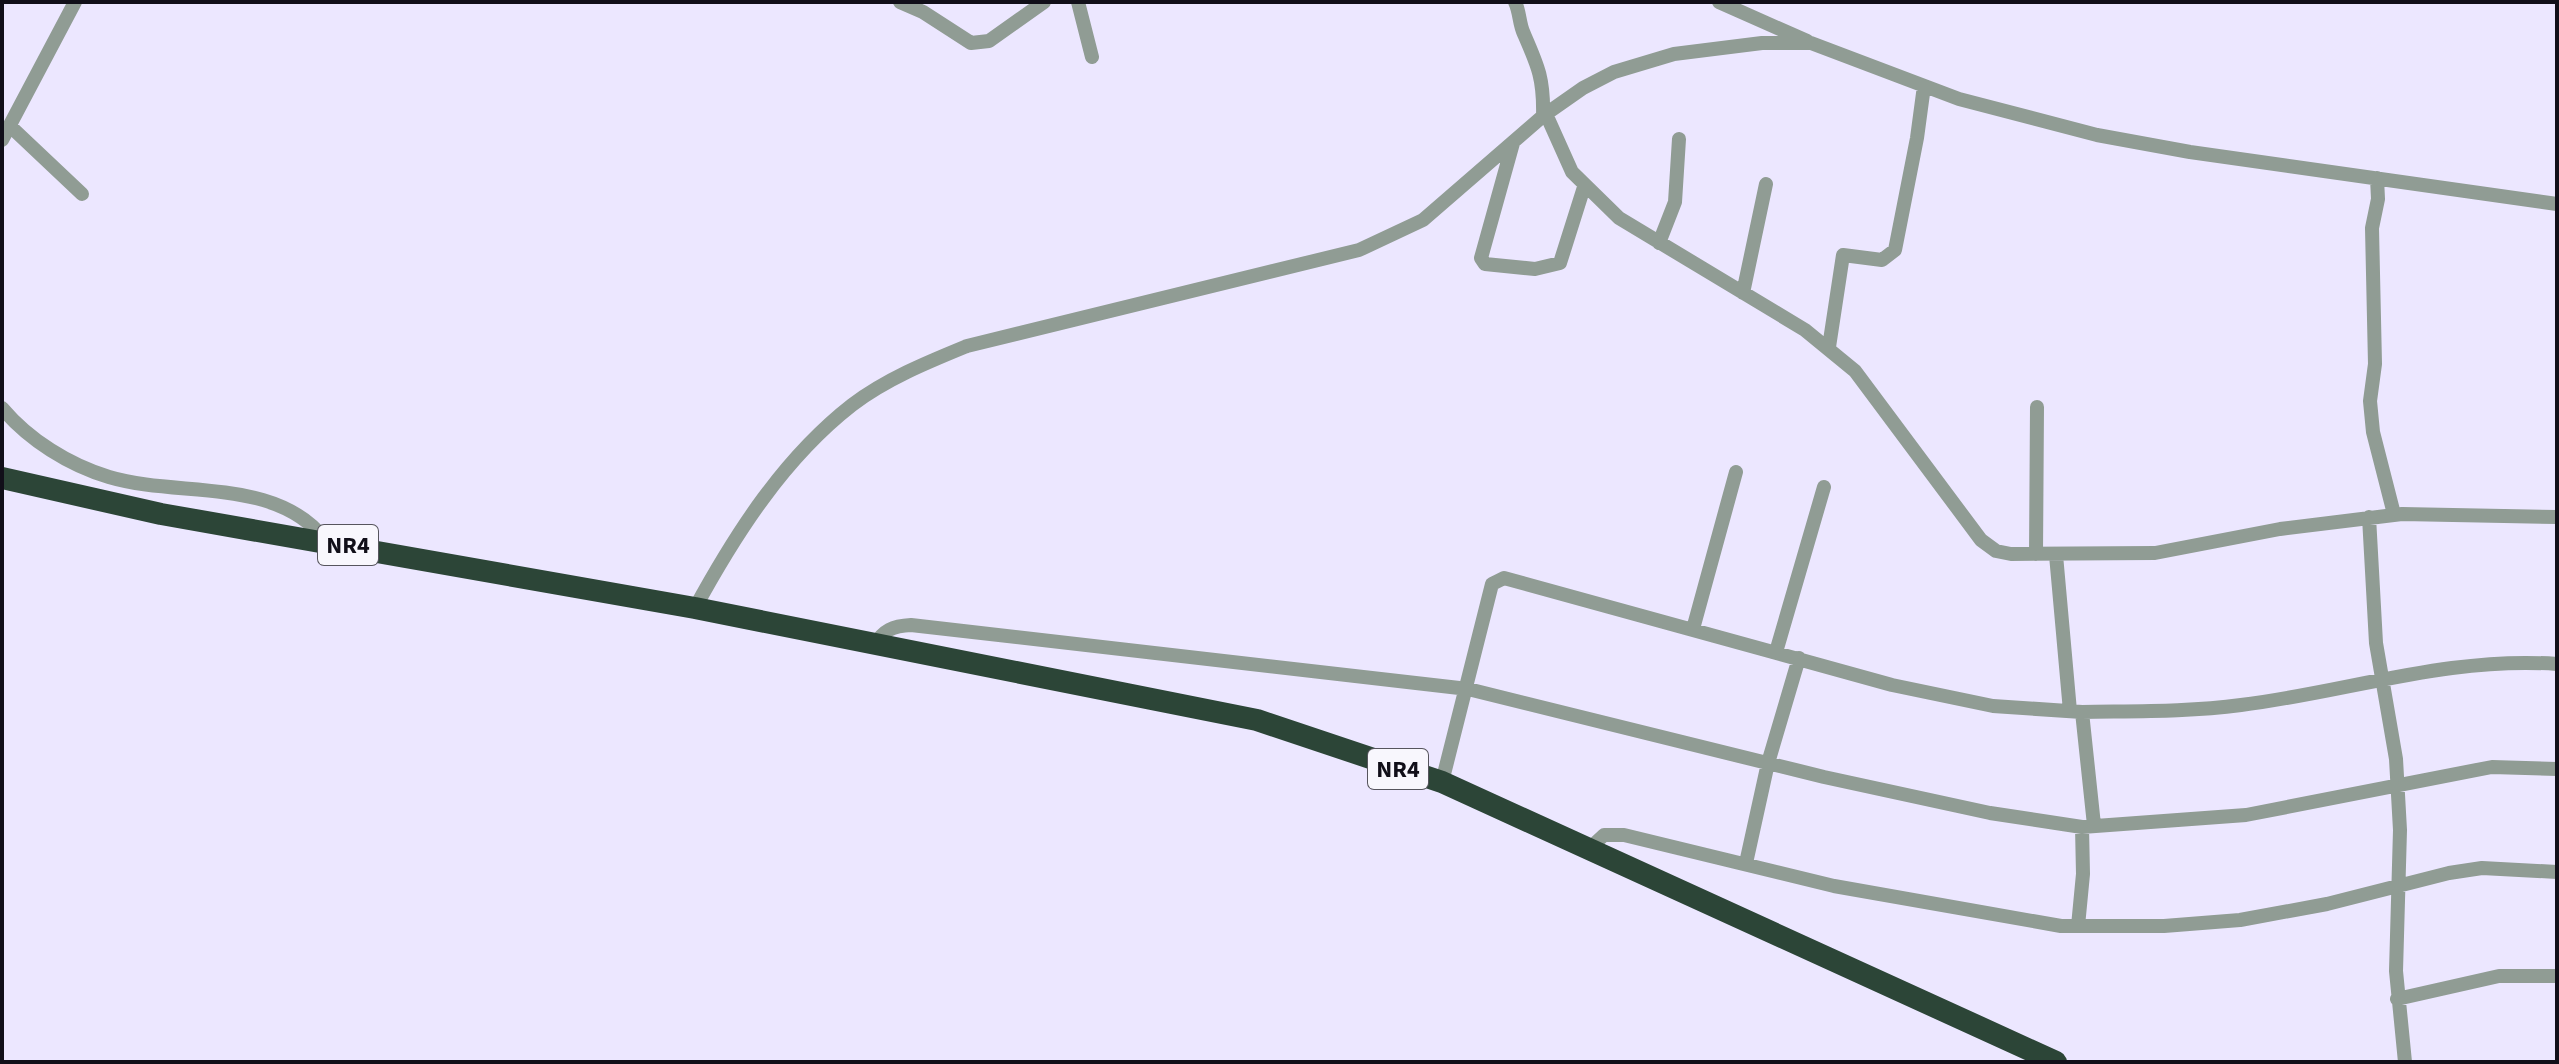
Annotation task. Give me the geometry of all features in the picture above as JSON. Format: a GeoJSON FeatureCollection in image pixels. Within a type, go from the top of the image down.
{"type":"FeatureCollection","features":[{"type":"Feature","properties":{"kind":"highway","name":"NR4"},"geometry":{"type":"LineString","coordinates":[[2,478],[161,514],[695,608],[1257,720],[1442,782],[2056,1062]]}},
{"type":"Feature","properties":{"kind":"street"},"geometry":{"type":"LineString","coordinates":[[2,140],[75,2]]}},
{"type":"Feature","properties":{"kind":"street"},"geometry":{"type":"LineString","coordinates":[[900,2],[923,12],[971,43],[989,41],[1044,2]]}},
{"type":"Feature","properties":{"kind":"street"},"geometry":{"type":"LineString","coordinates":[[1078,2],[1092,57]]}},
{"type":"Feature","properties":{"kind":"street"},"geometry":{"type":"LineString","coordinates":[[1515,2],[1522,31],[1537,57],[1544,115],[1572,172],[1584,187],[1619,218],[1829,347],[1868,386],[1981,540],[2003,554],[2056,555],[2187,549],[2280,529],[2394,514],[2442,512],[2557,517]]}},
{"type":"Feature","properties":{"kind":"street"},"geometry":{"type":"LineString","coordinates":[[1719,2],[1811,43],[1959,99],[2097,135],[2190,152],[2557,204]]}},
{"type":"Feature","properties":{"kind":"street"},"geometry":{"type":"LineString","coordinates":[[695,608],[726,553],[803,450],[853,404],[908,372],[967,346],[1359,250],[1423,220],[1544,115],[1614,72],[1674,54],[1762,43],[1811,43]]}},
{"type":"Feature","properties":{"kind":"street"},"geometry":{"type":"LineString","coordinates":[[1829,347],[1843,255],[1882,260],[1895,250],[1924,86]]}},
{"type":"Feature","properties":{"kind":"street"},"geometry":{"type":"LineString","coordinates":[[10,126],[82,194]]}},
{"type":"Feature","properties":{"kind":"street"},"geometry":{"type":"LineString","coordinates":[[1659,243],[1675,202],[1679,139]]}},
{"type":"Feature","properties":{"kind":"street"},"geometry":{"type":"LineString","coordinates":[[1513,143],[1481,258],[1485,264],[1535,269],[1560,263],[1584,187]]}},
{"type":"Feature","properties":{"kind":"street"},"geometry":{"type":"LineString","coordinates":[[2377,178],[2378,199],[2372,228],[2375,364],[2370,401],[2373,432],[2394,514]]}},
{"type":"Feature","properties":{"kind":"street"},"geometry":{"type":"LineString","coordinates":[[1743,293],[1766,184]]}},
{"type":"Feature","properties":{"kind":"street"},"geometry":{"type":"LineString","coordinates":[[2036,554],[2037,407]]}},
{"type":"Feature","properties":{"kind":"street"},"geometry":{"type":"LineString","coordinates":[[2,408],[28,433],[77,464],[109,477],[145,485],[224,492],[283,507],[307,520],[326,541]]}},
{"type":"Feature","properties":{"kind":"street"},"geometry":{"type":"LineString","coordinates":[[1693,629],[1736,472]]}},
{"type":"Feature","properties":{"kind":"street"},"geometry":{"type":"LineString","coordinates":[[1776,652],[1824,487]]}},
{"type":"Feature","properties":{"kind":"street"},"geometry":{"type":"LineString","coordinates":[[2369,517],[2381,678],[2397,783],[2397,999],[2405,1062]]}},
{"type":"Feature","properties":{"kind":"street"},"geometry":{"type":"LineString","coordinates":[[2056,555],[2088,826],[2078,926]]}},
{"type":"Feature","properties":{"kind":"street"},"geometry":{"type":"LineString","coordinates":[[1442,782],[1468,689],[1489,593],[1496,579],[1521,580],[1892,685],[1993,706],[2149,713],[2243,705],[2460,666],[2557,664]]}},
{"type":"Feature","properties":{"kind":"street"},"geometry":{"type":"LineString","coordinates":[[874,646],[881,635],[892,628],[911,625],[1468,689],[1768,763],[1990,813],[2088,826],[2246,815],[2335,799],[2397,783],[2492,767],[2557,769]]}},
{"type":"Feature","properties":{"kind":"street"},"geometry":{"type":"LineString","coordinates":[[1746,863],[1768,763],[1799,658]]}},
{"type":"Feature","properties":{"kind":"street"},"geometry":{"type":"LineString","coordinates":[[1589,849],[1600,837],[1610,834],[1890,897],[2024,922],[2078,926],[2164,926],[2240,920],[2482,868],[2557,872]]}},
{"type":"Feature","properties":{"kind":"street"},"geometry":{"type":"LineString","coordinates":[[2397,999],[2499,976],[2557,976]]}}]}
